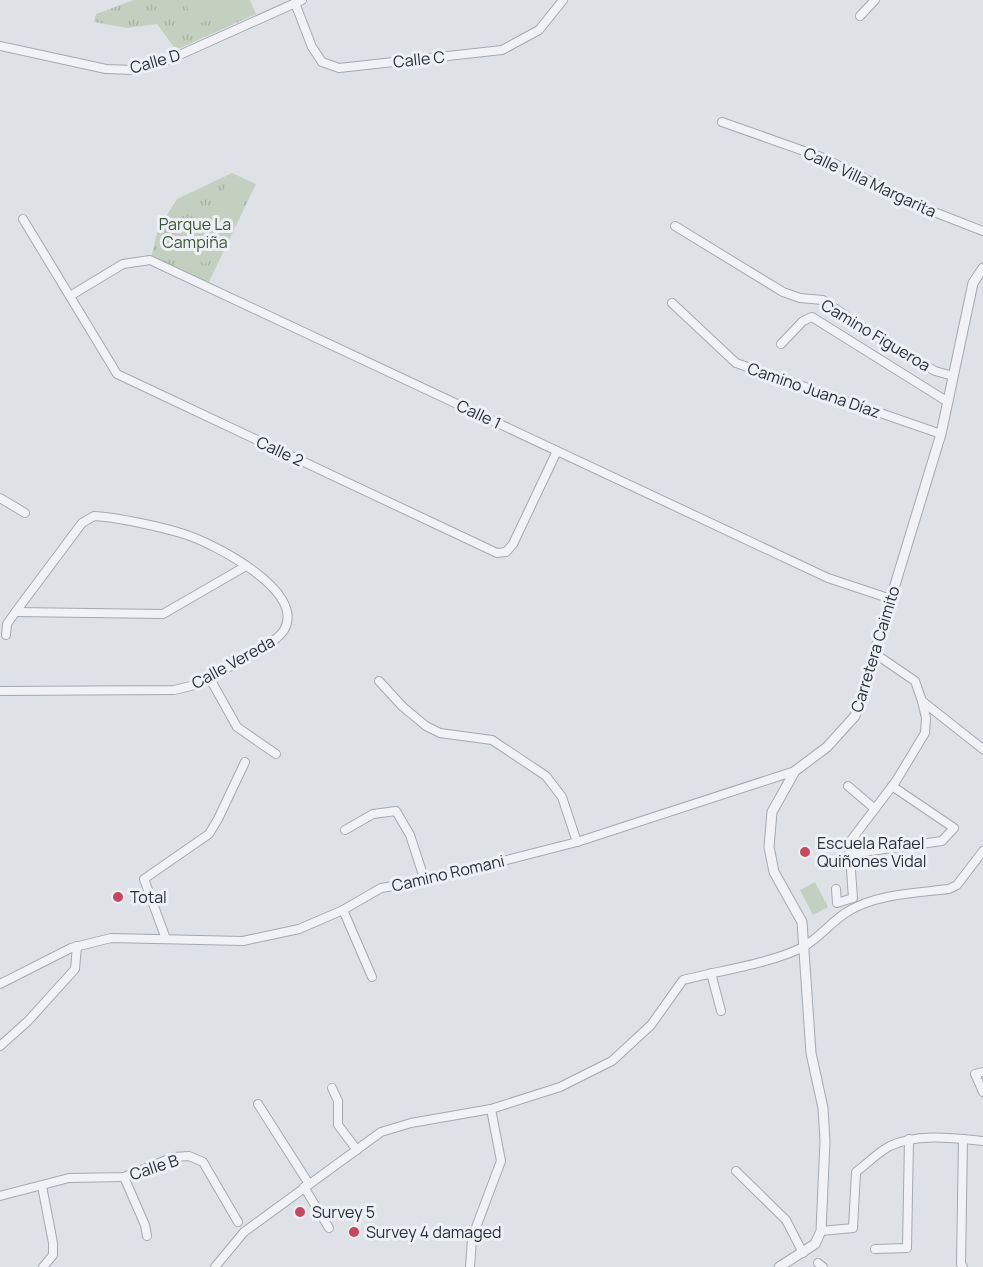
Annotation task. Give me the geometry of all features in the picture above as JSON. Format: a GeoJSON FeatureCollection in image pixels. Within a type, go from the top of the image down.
{"type":"FeatureCollection","features":[{"type":"Feature","properties":{"kind":"street","name":"Calle C"},"geometry":{"type":"LineString","coordinates":[[298,2],[312,47],[322,62],[339,68],[502,50],[539,30],[563,0]]}},
{"type":"Feature","properties":{"kind":"street"},"geometry":{"type":"LineString","coordinates":[[860,16],[875,0]]}},
{"type":"Feature","properties":{"kind":"street","name":"Calle D"},"geometry":{"type":"LineString","coordinates":[[0,46],[106,69],[134,70],[166,61],[298,2]]}},
{"type":"Feature","properties":{"kind":"street","name":"Calle Villa Margarita"},"geometry":{"type":"LineString","coordinates":[[722,122],[821,157],[929,210],[983,231]]}},
{"type":"Feature","properties":{"kind":"street","name":"Calle 2"},"geometry":{"type":"LineString","coordinates":[[23,219],[117,374],[497,553],[506,552],[513,544],[557,451]]}},
{"type":"Feature","properties":{"kind":"street","name":"Camino Figueroa"},"geometry":{"type":"LineString","coordinates":[[675,226],[783,292],[800,298],[823,300],[885,343],[935,371],[953,376]]}},
{"type":"Feature","properties":{"kind":"street","name":"Calle 1"},"geometry":{"type":"LineString","coordinates":[[70,296],[123,264],[150,260],[828,578],[891,599]]}},
{"type":"Feature","properties":{"kind":"street","name":"Carretera Caimito"},"geometry":{"type":"LineString","coordinates":[[821,1231],[824,1116],[811,1053],[802,922],[774,872],[768,847],[772,812],[795,771],[827,747],[855,716],[941,434],[973,283],[983,268]]}},
{"type":"Feature","properties":{"kind":"street","name":"Camino Juana Díaz"},"geometry":{"type":"LineString","coordinates":[[672,303],[736,363],[941,434]]}},
{"type":"Feature","properties":{"kind":"street"},"geometry":{"type":"LineString","coordinates":[[781,344],[803,321],[812,317],[948,402]]}},
{"type":"Feature","properties":{"kind":"street"},"geometry":{"type":"LineString","coordinates":[[0,498],[25,513]]}},
{"type":"Feature","properties":{"kind":"street","name":"Calle Vereda"},"geometry":{"type":"LineString","coordinates":[[0,691],[174,690],[195,685],[276,640],[287,624],[287,605],[280,595],[246,566],[223,551],[185,534],[94,516],[82,523],[7,624],[6,635]]}},
{"type":"Feature","properties":{"kind":"street"},"geometry":{"type":"LineString","coordinates":[[16,612],[163,614],[246,566]]}},
{"type":"Feature","properties":{"kind":"street"},"geometry":{"type":"LineString","coordinates":[[836,890],[837,903],[853,898],[849,843],[892,786],[925,733],[926,718],[915,681],[874,653]]}},
{"type":"Feature","properties":{"kind":"street"},"geometry":{"type":"LineString","coordinates":[[209,677],[237,727],[276,754]]}},
{"type":"Feature","properties":{"kind":"street"},"geometry":{"type":"LineString","coordinates":[[380,681],[403,707],[426,726],[440,733],[492,740],[546,776],[562,796],[577,842]]}},
{"type":"Feature","properties":{"kind":"street"},"geometry":{"type":"LineString","coordinates":[[922,701],[983,749]]}},
{"type":"Feature","properties":{"kind":"street"},"geometry":{"type":"LineString","coordinates":[[166,939],[144,879],[209,834],[245,762]]}},
{"type":"Feature","properties":{"kind":"street","name":"Camino Romani"},"geometry":{"type":"LineString","coordinates":[[0,984],[76,946],[111,938],[243,941],[299,929],[343,910],[381,888],[425,881],[577,842],[795,771]]}},
{"type":"Feature","properties":{"kind":"street"},"geometry":{"type":"LineString","coordinates":[[848,786],[875,809]]}},
{"type":"Feature","properties":{"kind":"street"},"geometry":{"type":"LineString","coordinates":[[849,854],[942,841],[954,828],[892,786]]}},
{"type":"Feature","properties":{"kind":"street"},"geometry":{"type":"LineString","coordinates":[[345,830],[373,814],[396,811],[410,835],[425,881]]}},
{"type":"Feature","properties":{"kind":"street"},"geometry":{"type":"LineString","coordinates":[[215,1267],[244,1232],[381,1132],[411,1123],[491,1109],[560,1087],[612,1061],[651,1025],[683,980],[771,958],[803,947],[847,912],[858,907],[890,897],[949,889],[957,885],[982,856]]}},
{"type":"Feature","properties":{"kind":"street"},"geometry":{"type":"LineString","coordinates":[[343,910],[372,977]]}},
{"type":"Feature","properties":{"kind":"street"},"geometry":{"type":"LineString","coordinates":[[0,1046],[28,1021],[75,969],[76,946]]}},
{"type":"Feature","properties":{"kind":"street"},"geometry":{"type":"LineString","coordinates":[[711,973],[721,1011]]}},
{"type":"Feature","properties":{"kind":"street"},"geometry":{"type":"LineString","coordinates":[[983,1072],[975,1074],[983,1092]]}},
{"type":"Feature","properties":{"kind":"street"},"geometry":{"type":"LineString","coordinates":[[332,1088],[338,1101],[338,1125],[357,1149]]}},
{"type":"Feature","properties":{"kind":"street"},"geometry":{"type":"LineString","coordinates":[[258,1104],[329,1228]]}},
{"type":"Feature","properties":{"kind":"street"},"geometry":{"type":"LineString","coordinates":[[470,1267],[472,1238],[501,1161],[491,1109]]}},
{"type":"Feature","properties":{"kind":"street"},"geometry":{"type":"LineString","coordinates":[[779,1267],[816,1244],[821,1231],[854,1228],[856,1172],[888,1147],[909,1139],[944,1138],[983,1141]]}},
{"type":"Feature","properties":{"kind":"street"},"geometry":{"type":"LineString","coordinates":[[875,1249],[907,1248],[909,1139]]}},
{"type":"Feature","properties":{"kind":"street"},"geometry":{"type":"LineString","coordinates":[[963,1139],[961,1264],[963,1267]]}},
{"type":"Feature","properties":{"kind":"street","name":"Calle B"},"geometry":{"type":"LineString","coordinates":[[0,1196],[69,1178],[124,1177],[174,1157],[189,1156],[203,1162],[238,1222]]}},
{"type":"Feature","properties":{"kind":"street"},"geometry":{"type":"LineString","coordinates":[[736,1171],[786,1220],[803,1253]]}},
{"type":"Feature","properties":{"kind":"street"},"geometry":{"type":"LineString","coordinates":[[124,1177],[145,1225],[147,1236]]}},
{"type":"Feature","properties":{"kind":"street"},"geometry":{"type":"LineString","coordinates":[[42,1185],[53,1243],[52,1255],[43,1267]]}},
{"type":"Feature","properties":{"kind":"green space"},"geometry":{"type":"Polygon","coordinates":[[[134,0],[250,0],[256,14],[176,50],[157,24],[127,28],[94,22],[96,14],[134,0]]]}},
{"type":"Feature","properties":{"kind":"green space"},"geometry":{"type":"Polygon","coordinates":[[[196,0],[232,0],[236,12],[193,25],[186,3],[196,0]]]}},
{"type":"Feature","properties":{"kind":"green space","name":"Parque La Campiña"},"geometry":{"type":"Polygon","coordinates":[[[232,173],[256,184],[208,284],[151,258],[158,229],[177,199],[232,173]]]}},
{"type":"Feature","properties":{"kind":"green space"},"geometry":{"type":"Polygon","coordinates":[[[228,180],[250,190],[230,231],[209,221],[228,180]]]}},
{"type":"Feature","properties":{"kind":"green space"},"geometry":{"type":"Polygon","coordinates":[[[202,223],[220,232],[205,264],[187,255],[202,223]]]}},
{"type":"Feature","properties":{"kind":"green space"},"geometry":{"type":"Polygon","coordinates":[[[815,882],[828,907],[813,915],[800,890],[815,882]]]}},
{"type":"Feature","properties":{"kind":"place","name":"Escuela Rafael Quiñones Vidal"},"geometry":{"type":"Point","coordinates":[805,852]}},
{"type":"Feature","properties":{"kind":"place","name":"Total"},"geometry":{"type":"Point","coordinates":[118,897]}},
{"type":"Feature","properties":{"kind":"place","name":"Survey 5"},"geometry":{"type":"Point","coordinates":[300,1212]}},
{"type":"Feature","properties":{"kind":"place","name":"Survey 4 damaged"},"geometry":{"type":"Point","coordinates":[354,1232]}}]}
